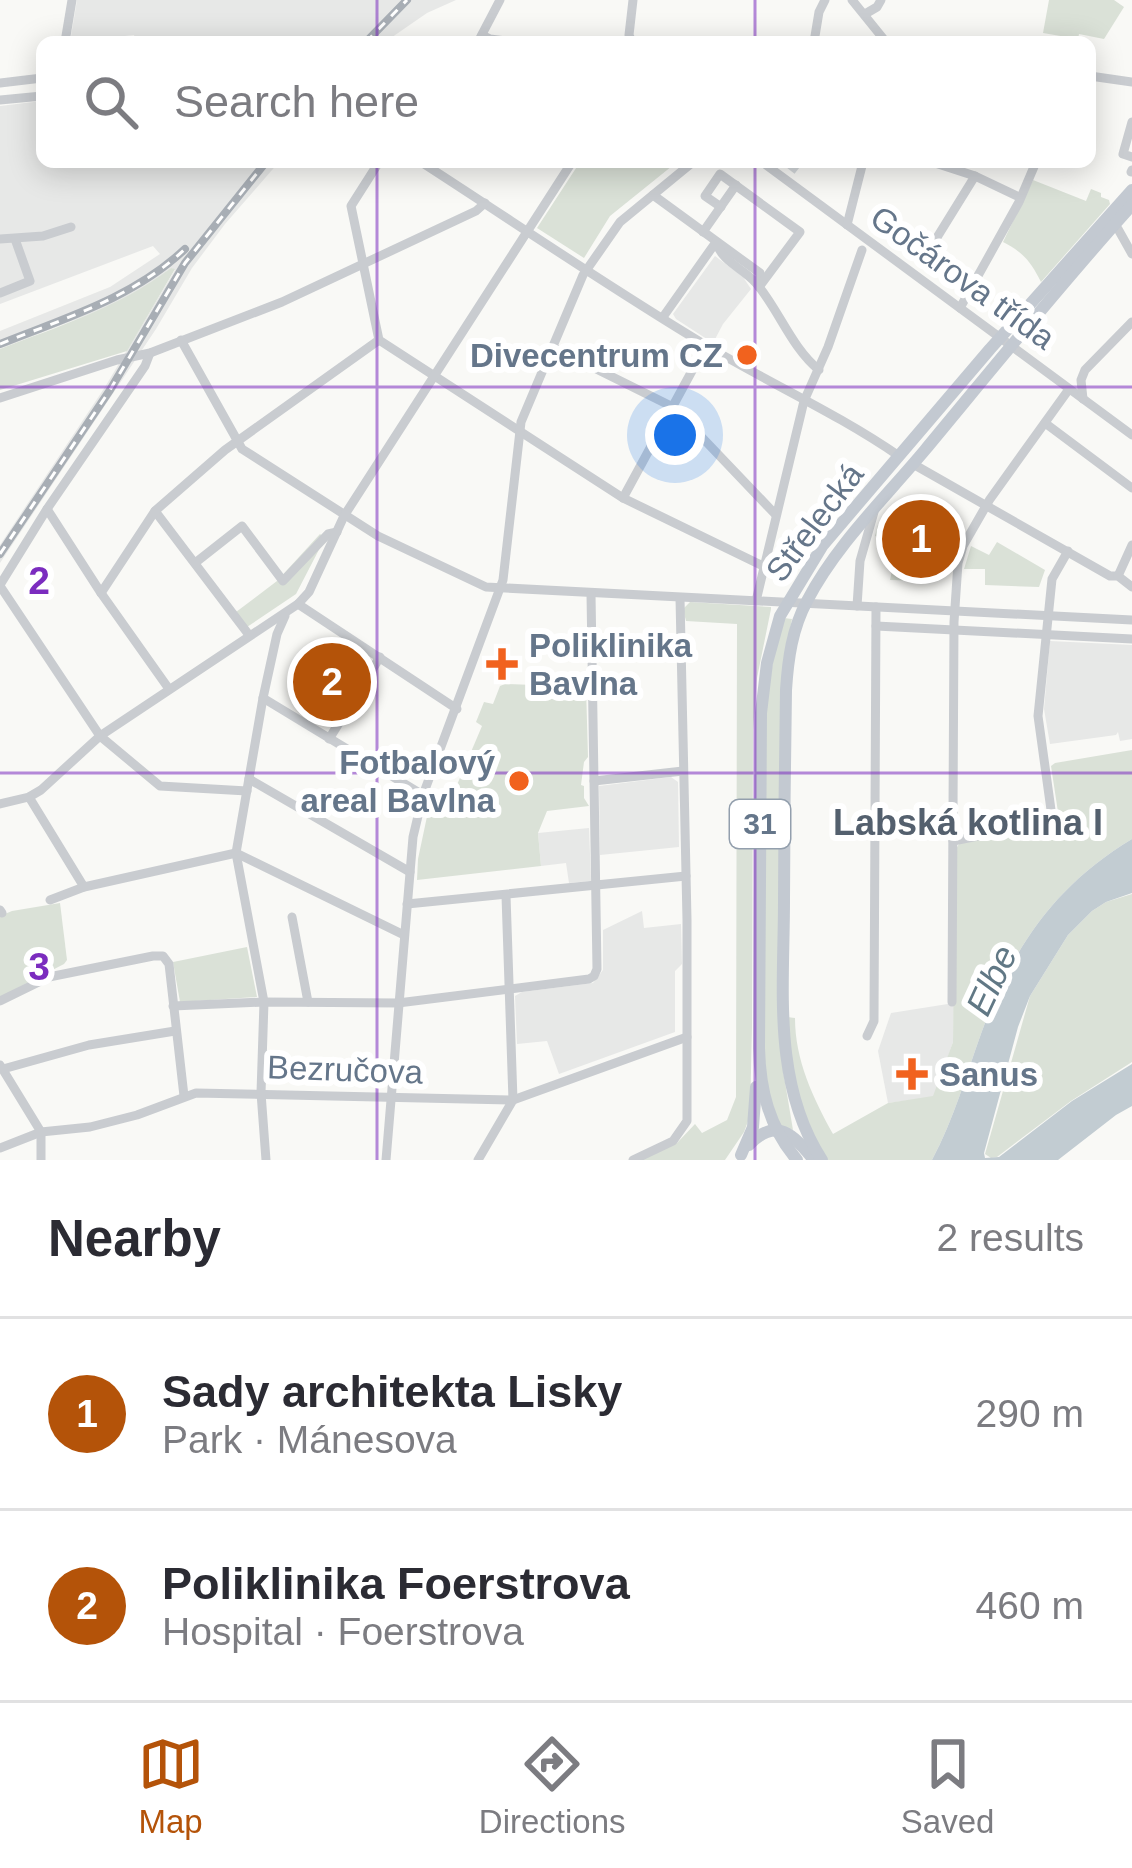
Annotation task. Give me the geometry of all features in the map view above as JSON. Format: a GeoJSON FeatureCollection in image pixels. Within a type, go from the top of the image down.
{"type":"FeatureCollection","features":[{"type":"Feature","properties":{"kind":"main road","name":"Střelecká"},"geometry":{"type":"LineString","coordinates":[[801,1135],[790,1088],[784,1018],[785,690],[789,656],[805,604],[826,568],[1132,190]]}},
{"type":"Feature","properties":{"kind":"main road","name":"Střelecká"},"geometry":{"type":"LineString","coordinates":[[739,1157],[752,1133],[759,1048],[761,713],[770,651],[786,603],[823,545],[899,456],[1132,205]]}},
{"type":"Feature","properties":{"kind":"main road","name":"Střelecká"},"geometry":{"type":"LineString","coordinates":[[759,1048],[763,1093],[776,1130]]}},
{"type":"Feature","properties":{"kind":"main road"},"geometry":{"type":"LineString","coordinates":[[739,1157],[757,1136],[776,1130],[801,1135],[818,1160]]}},
{"type":"Feature","properties":{"kind":"main road","name":"31"},"geometry":{"type":"LineString","coordinates":[[776,1130],[791,1158]]}},
{"type":"Feature","properties":{"kind":"main road"},"geometry":{"type":"LineString","coordinates":[[791,1158],[801,1135]]}},
{"type":"Feature","properties":{"kind":"street"},"geometry":{"type":"LineString","coordinates":[[66,36],[72,0]]}},
{"type":"Feature","properties":{"kind":"street"},"geometry":{"type":"LineString","coordinates":[[482,36],[500,0]]}},
{"type":"Feature","properties":{"kind":"street"},"geometry":{"type":"LineString","coordinates":[[628,36],[633,0]]}},
{"type":"Feature","properties":{"kind":"street"},"geometry":{"type":"LineString","coordinates":[[815,36],[825,0]]}},
{"type":"Feature","properties":{"kind":"street"},"geometry":{"type":"LineString","coordinates":[[852,0],[880,36]]}},
{"type":"Feature","properties":{"kind":"street"},"geometry":{"type":"LineString","coordinates":[[865,14],[881,0]]}},
{"type":"Feature","properties":{"kind":"street"},"geometry":{"type":"LineString","coordinates":[[1096,77],[1132,82]]}},
{"type":"Feature","properties":{"kind":"street"},"geometry":{"type":"LineString","coordinates":[[0,83],[36,79]]}},
{"type":"Feature","properties":{"kind":"street"},"geometry":{"type":"LineString","coordinates":[[0,100],[36,97]]}},
{"type":"Feature","properties":{"kind":"street"},"geometry":{"type":"LineString","coordinates":[[1132,122],[1123,154],[1132,157]]}},
{"type":"Feature","properties":{"kind":"street"},"geometry":{"type":"LineString","coordinates":[[376,168],[351,206],[379,340],[623,498],[763,566]]}},
{"type":"Feature","properties":{"kind":"street"},"geometry":{"type":"LineString","coordinates":[[431,168],[706,345],[899,456]]}},
{"type":"Feature","properties":{"kind":"street"},"geometry":{"type":"LineString","coordinates":[[0,804],[29,797],[100,736],[298,604],[309,592],[344,516],[568,168]]}},
{"type":"Feature","properties":{"kind":"street"},"geometry":{"type":"LineString","coordinates":[[386,1160],[413,837],[423,795],[500,590],[519,432],[587,270],[620,222],[686,168]]}},
{"type":"Feature","properties":{"kind":"street","name":"Gočárova třída"},"geometry":{"type":"LineString","coordinates":[[774,168],[1132,435]]}},
{"type":"Feature","properties":{"kind":"street"},"geometry":{"type":"LineString","coordinates":[[847,225],[861,168]]}},
{"type":"Feature","properties":{"kind":"street"},"geometry":{"type":"LineString","coordinates":[[951,168],[1019,197]]}},
{"type":"Feature","properties":{"kind":"street"},"geometry":{"type":"LineString","coordinates":[[960,308],[1033,168]]}},
{"type":"Feature","properties":{"kind":"street"},"geometry":{"type":"LineString","coordinates":[[721,207],[705,196],[720,174],[800,232],[759,287]]}},
{"type":"Feature","properties":{"kind":"street"},"geometry":{"type":"LineString","coordinates":[[936,238],[976,176]]}},
{"type":"Feature","properties":{"kind":"street"},"geometry":{"type":"LineString","coordinates":[[704,232],[736,185]]}},
{"type":"Feature","properties":{"kind":"street"},"geometry":{"type":"LineString","coordinates":[[653,195],[760,273],[759,287]]}},
{"type":"Feature","properties":{"kind":"street"},"geometry":{"type":"LineString","coordinates":[[0,398],[150,353],[282,302],[485,203]]}},
{"type":"Feature","properties":{"kind":"street"},"geometry":{"type":"LineString","coordinates":[[0,239],[43,236],[70,227]]}},
{"type":"Feature","properties":{"kind":"street"},"geometry":{"type":"LineString","coordinates":[[1118,229],[1132,254]]}},
{"type":"Feature","properties":{"kind":"street"},"geometry":{"type":"LineString","coordinates":[[0,293],[30,281],[15,239]]}},
{"type":"Feature","properties":{"kind":"street"},"geometry":{"type":"LineString","coordinates":[[662,317],[716,242]]}},
{"type":"Feature","properties":{"kind":"street"},"geometry":{"type":"LineString","coordinates":[[756,602],[804,401],[862,250]]}},
{"type":"Feature","properties":{"kind":"street"},"geometry":{"type":"LineString","coordinates":[[759,287],[804,357],[818,370]]}},
{"type":"Feature","properties":{"kind":"street"},"geometry":{"type":"LineString","coordinates":[[1083,399],[1085,370],[1132,322]]}},
{"type":"Feature","properties":{"kind":"street"},"geometry":{"type":"LineString","coordinates":[[182,340],[242,449],[378,536],[471,582],[500,590],[1132,620]]}},
{"type":"Feature","properties":{"kind":"street"},"geometry":{"type":"LineString","coordinates":[[101,593],[155,511],[236,442],[379,340]]}},
{"type":"Feature","properties":{"kind":"street"},"geometry":{"type":"LineString","coordinates":[[623,498],[706,345]]}},
{"type":"Feature","properties":{"kind":"street"},"geometry":{"type":"LineString","coordinates":[[552,347],[673,407],[775,514]]}},
{"type":"Feature","properties":{"kind":"street"},"geometry":{"type":"LineString","coordinates":[[150,353],[0,585],[100,736],[160,786],[248,785],[410,872]]}},
{"type":"Feature","properties":{"kind":"street"},"geometry":{"type":"LineString","coordinates":[[952,1002],[954,612],[959,556],[986,505],[1070,389]]}},
{"type":"Feature","properties":{"kind":"street"},"geometry":{"type":"LineString","coordinates":[[1045,423],[1132,488]]}},
{"type":"Feature","properties":{"kind":"street"},"geometry":{"type":"LineString","coordinates":[[913,464],[1110,575],[1118,575],[1132,587]]}},
{"type":"Feature","properties":{"kind":"street","name":"Střelecká"},"geometry":{"type":"LineString","coordinates":[[857,606],[860,561],[874,508]]}},
{"type":"Feature","properties":{"kind":"street"},"geometry":{"type":"LineString","coordinates":[[47,509],[169,689]]}},
{"type":"Feature","properties":{"kind":"street"},"geometry":{"type":"LineString","coordinates":[[155,511],[249,635]]}},
{"type":"Feature","properties":{"kind":"street"},"geometry":{"type":"LineString","coordinates":[[195,563],[242,526],[283,581],[328,534],[337,532]]}},
{"type":"Feature","properties":{"kind":"street"},"geometry":{"type":"LineString","coordinates":[[1118,575],[1132,545]]}},
{"type":"Feature","properties":{"kind":"street"},"geometry":{"type":"LineString","coordinates":[[953,842],[1049,822],[1052,817],[1038,716],[1052,579],[1068,551]]}},
{"type":"Feature","properties":{"kind":"street"},"geometry":{"type":"LineString","coordinates":[[173,1006],[398,1003],[594,976],[591,594]]}},
{"type":"Feature","properties":{"kind":"street"},"geometry":{"type":"LineString","coordinates":[[633,1160],[673,1141],[687,1121],[680,598]]}},
{"type":"Feature","properties":{"kind":"street"},"geometry":{"type":"LineString","coordinates":[[298,604],[457,709]]}},
{"type":"Feature","properties":{"kind":"street"},"geometry":{"type":"LineString","coordinates":[[867,1036],[874,1021],[877,607]]}},
{"type":"Feature","properties":{"kind":"street"},"geometry":{"type":"LineString","coordinates":[[266,1160],[261,1093],[264,1002],[236,853],[263,698],[287,611]]}},
{"type":"Feature","properties":{"kind":"street"},"geometry":{"type":"LineString","coordinates":[[876,626],[1132,639]]}},
{"type":"Feature","properties":{"kind":"street"},"geometry":{"type":"LineString","coordinates":[[329,739],[380,657]]}},
{"type":"Feature","properties":{"kind":"street"},"geometry":{"type":"LineString","coordinates":[[263,698],[423,795]]}},
{"type":"Feature","properties":{"kind":"street"},"geometry":{"type":"LineString","coordinates":[[593,781],[683,771]]}},
{"type":"Feature","properties":{"kind":"street"},"geometry":{"type":"LineString","coordinates":[[29,797],[84,887]]}},
{"type":"Feature","properties":{"kind":"street"},"geometry":{"type":"LineString","coordinates":[[50,900],[84,887],[236,853],[404,934]]}},
{"type":"Feature","properties":{"kind":"street"},"geometry":{"type":"LineString","coordinates":[[407,904],[686,876]]}},
{"type":"Feature","properties":{"kind":"street"},"geometry":{"type":"LineString","coordinates":[[478,1160],[513,1100],[506,896]]}},
{"type":"Feature","properties":{"kind":"street"},"geometry":{"type":"LineString","coordinates":[[292,917],[308,1002]]}},
{"type":"Feature","properties":{"kind":"street"},"geometry":{"type":"LineString","coordinates":[[0,1001],[49,977],[165,957],[184,1096]]}},
{"type":"Feature","properties":{"kind":"street"},"geometry":{"type":"LineString","coordinates":[[41,1160],[41,1132],[2,1067],[175,1030]]}},
{"type":"Feature","properties":{"kind":"street","name":"Bezručova"},"geometry":{"type":"LineString","coordinates":[[0,1148],[41,1132],[121,1119],[196,1093],[513,1100],[687,1036]]}},
{"type":"Feature","properties":{"kind":"shaded area"},"geometry":{"type":"Polygon","coordinates":[[[77,0],[456,0],[394,36],[71,36],[77,0]]]}},
{"type":"Feature","properties":{"kind":"shaded area"},"geometry":{"type":"Polygon","coordinates":[[[1049,0],[1114,0],[1124,7],[1104,39],[1043,33],[1049,0]]]}},
{"type":"Feature","properties":{"kind":"shaded area"},"geometry":{"type":"Polygon","coordinates":[[[36,102],[36,168],[274,168],[192,268],[0,563],[0,545],[105,387],[175,270],[171,268],[108,307],[0,349],[0,331],[110,287],[160,254],[153,246],[0,304],[0,106],[36,102]]]}},
{"type":"Feature","properties":{"kind":"shaded area"},"geometry":{"type":"Polygon","coordinates":[[[576,168],[670,168],[610,216],[584,258],[537,228],[576,168]]]}},
{"type":"Feature","properties":{"kind":"shaded area"},"geometry":{"type":"Polygon","coordinates":[[[1033,180],[1086,201],[1091,189],[1110,204],[1041,282],[1026,258],[1003,242],[1033,180]]]}},
{"type":"Feature","properties":{"kind":"shaded area"},"geometry":{"type":"Polygon","coordinates":[[[715,256],[751,289],[713,343],[673,314],[715,256]]]}},
{"type":"Feature","properties":{"kind":"shaded area"},"geometry":{"type":"Polygon","coordinates":[[[175,269],[127,351],[0,390],[0,349],[110,305],[175,269]]]}},
{"type":"Feature","properties":{"kind":"shaded area"},"geometry":{"type":"Polygon","coordinates":[[[919,498],[946,513],[938,527],[956,536],[947,567],[927,566],[926,581],[890,580],[898,543],[875,536],[878,525],[901,531],[919,498]]]}},
{"type":"Feature","properties":{"kind":"shaded area"},"geometry":{"type":"Polygon","coordinates":[[[320,534],[325,538],[296,594],[247,627],[236,612],[277,581],[320,534]]]}},
{"type":"Feature","properties":{"kind":"shaded area"},"geometry":{"type":"Polygon","coordinates":[[[997,542],[1045,570],[1039,587],[985,585],[985,569],[964,569],[971,546],[989,555],[997,542]]]}},
{"type":"Feature","properties":{"kind":"shaded area"},"geometry":{"type":"Polygon","coordinates":[[[690,602],[771,607],[753,730],[750,1116],[725,1160],[641,1160],[677,1143],[695,1124],[702,1133],[727,1120],[736,1097],[737,624],[686,621],[683,609],[690,602]]]}},
{"type":"Feature","properties":{"kind":"shaded area"},"geometry":{"type":"Polygon","coordinates":[[[784,618],[792,619],[782,673],[783,1070],[793,1130],[779,1126],[770,1104],[763,1056],[765,718],[784,618]]]}},
{"type":"Feature","properties":{"kind":"shaded area"},"geometry":{"type":"Polygon","coordinates":[[[1050,641],[1132,645],[1132,739],[1120,741],[1118,732],[1050,744],[1044,709],[1050,641]]]}},
{"type":"Feature","properties":{"kind":"shaded area","name":"Fotbalový areal Bavlna"},"geometry":{"type":"Polygon","coordinates":[[[505,684],[586,687],[588,757],[581,785],[589,806],[547,811],[538,833],[541,866],[417,880],[429,807],[448,806],[482,726],[476,722],[484,702],[493,704],[505,684]]]}},
{"type":"Feature","properties":{"kind":"shaded area"},"geometry":{"type":"Polygon","coordinates":[[[1132,750],[1132,839],[1080,877],[1023,946],[994,1001],[932,1160],[828,1160],[803,1109],[787,1017],[795,1018],[806,1078],[833,1134],[888,1103],[933,1096],[953,1042],[955,851],[960,842],[1047,826],[1056,821],[1058,812],[1051,766],[1132,750]]]}},
{"type":"Feature","properties":{"kind":"shaded area"},"geometry":{"type":"Polygon","coordinates":[[[671,777],[678,782],[679,847],[600,855],[599,786],[671,777]]]}},
{"type":"Feature","properties":{"kind":"shaded area"},"geometry":{"type":"Polygon","coordinates":[[[589,828],[591,881],[569,883],[566,863],[541,866],[538,833],[589,828]]]}},
{"type":"Feature","properties":{"kind":"shaded area"},"geometry":{"type":"Polygon","coordinates":[[[1132,839],[1132,893],[1092,911],[1068,935],[1030,996],[985,1158],[999,1157],[1072,1101],[1132,1064],[1132,1106],[1058,1160],[932,1160],[994,1001],[1023,946],[1080,877],[1132,839]]]}},
{"type":"Feature","properties":{"kind":"shaded area"},"geometry":{"type":"Polygon","coordinates":[[[1132,894],[1132,1062],[991,1158],[985,1154],[1030,996],[1068,935],[1092,911],[1132,894]]]}},
{"type":"Feature","properties":{"kind":"shaded area"},"geometry":{"type":"Polygon","coordinates":[[[60,903],[67,960],[0,997],[0,916],[60,903]]]}},
{"type":"Feature","properties":{"kind":"shaded area"},"geometry":{"type":"Polygon","coordinates":[[[642,911],[644,928],[681,924],[675,1032],[559,1074],[547,1041],[517,1044],[515,996],[593,983],[603,970],[603,930],[642,911]]]}},
{"type":"Feature","properties":{"kind":"shaded area"},"geometry":{"type":"Polygon","coordinates":[[[247,947],[257,997],[180,1002],[173,962],[247,947]]]}},
{"type":"Feature","properties":{"kind":"shaded area","name":"Sanus"},"geometry":{"type":"Polygon","coordinates":[[[954,1003],[953,1042],[934,1097],[888,1103],[878,1051],[891,1013],[954,1003]]]}},
{"type":"Feature","properties":{"kind":"railway"},"geometry":{"type":"LineString","coordinates":[[372,36],[407,0]]}},
{"type":"Feature","properties":{"kind":"railway"},"geometry":{"type":"LineString","coordinates":[[0,554],[110,390],[185,263],[261,168]]}},
{"type":"Feature","properties":{"kind":"railway"},"geometry":{"type":"LineString","coordinates":[[0,344],[121,294],[185,249]]}},
{"type":"Feature","properties":{"kind":"place","name":"Divecentrum CZ"},"geometry":{"type":"Point","coordinates":[747,355]}},
{"type":"Feature","properties":{"kind":"place","name":"Sady architekta Lisky"},"geometry":{"type":"Point","coordinates":[921,539]}},
{"type":"Feature","properties":{"kind":"place","name":"Poliklinika Bavlna"},"geometry":{"type":"Point","coordinates":[502,664]}},
{"type":"Feature","properties":{"kind":"place","name":"Poliklinika Foerstrova"},"geometry":{"type":"Point","coordinates":[332,682]}},
{"type":"Feature","properties":{"kind":"place","name":"Fotbalový areal Bavlna"},"geometry":{"type":"Point","coordinates":[519,781]}},
{"type":"Feature","properties":{"kind":"place","name":"Sanus"},"geometry":{"type":"Point","coordinates":[912,1074]}},
{"type":"Feature","properties":{"kind":"district","name":"Labská kotlina I"},"geometry":{"type":"Point","coordinates":[968,822]}},
{"type":"Feature","properties":{"kind":"water label","name":"Elbe"},"geometry":{"type":"Point","coordinates":[991,980]}}]}
